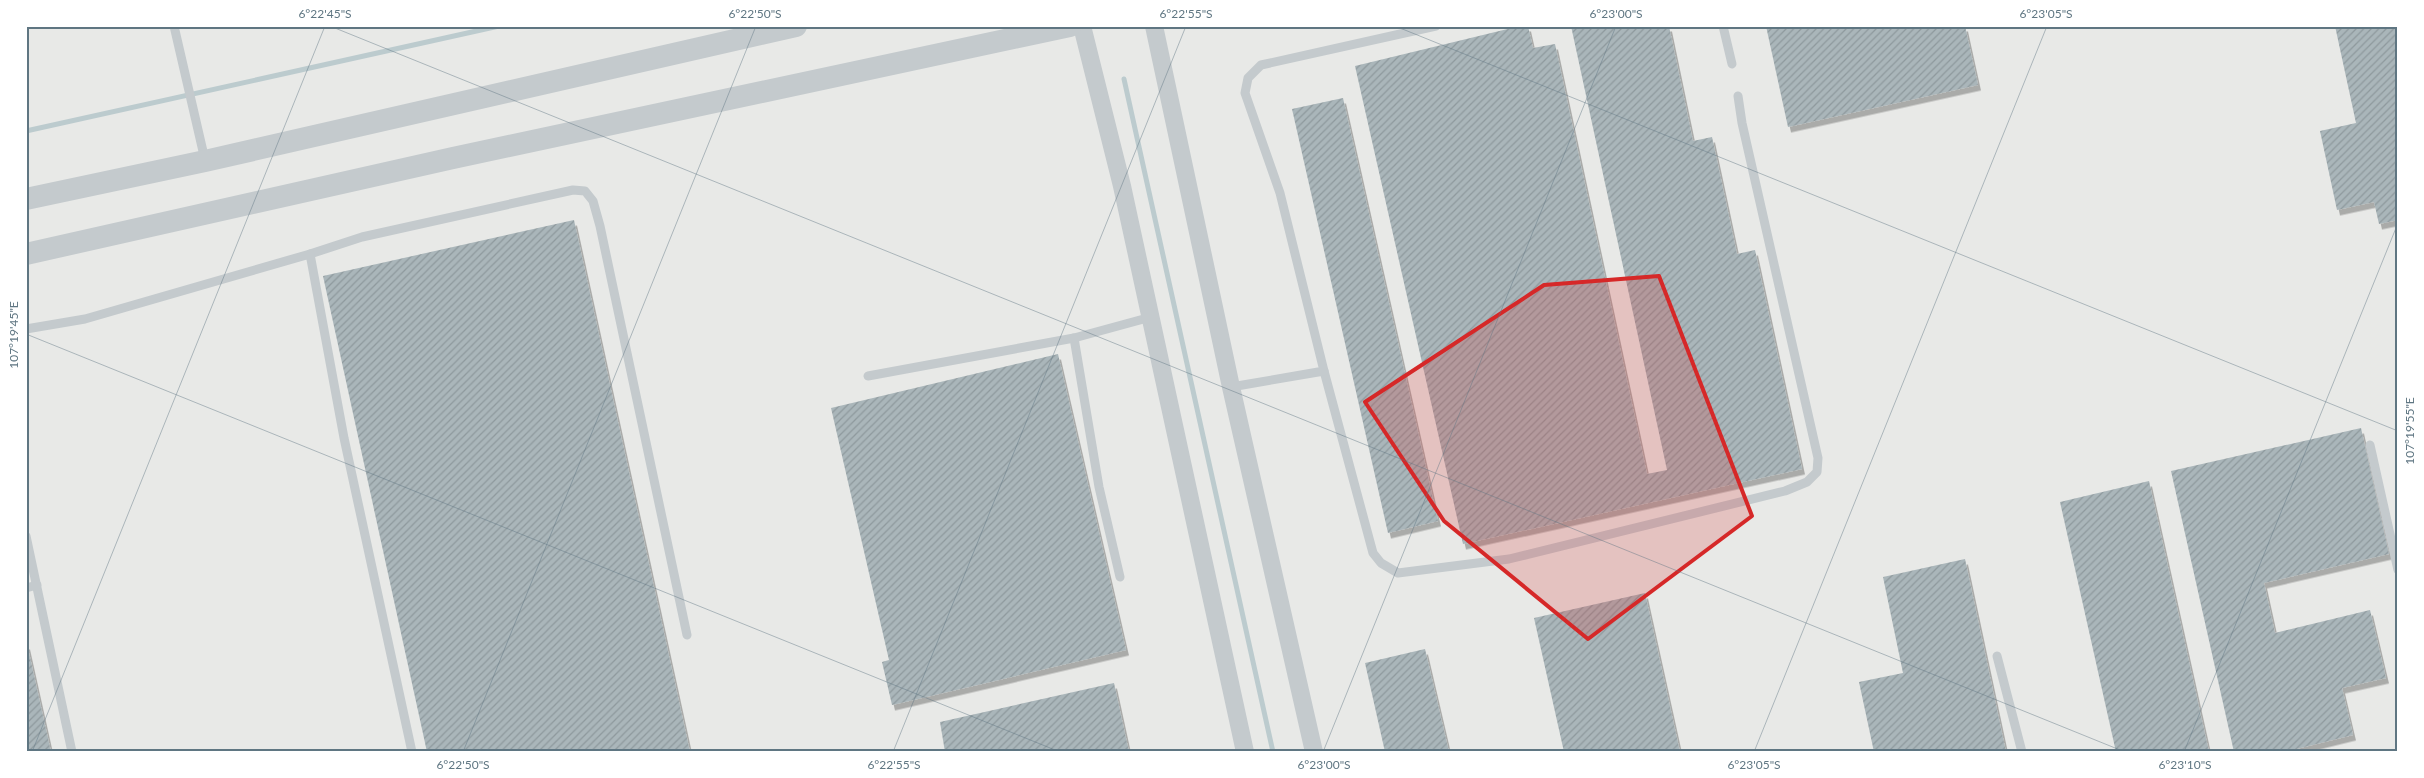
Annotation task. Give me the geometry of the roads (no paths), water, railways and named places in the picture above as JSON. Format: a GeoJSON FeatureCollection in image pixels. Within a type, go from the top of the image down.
{"type":"FeatureCollection","features":[{"type":"Feature","properties":{"kind":"street"},"geometry":{"type":"LineString","coordinates":[[26,199],[205,161],[796,26]]}},
{"type":"Feature","properties":{"kind":"street"},"geometry":{"type":"LineString","coordinates":[[26,254],[443,160],[1070,26]]}},
{"type":"Feature","properties":{"kind":"street"},"geometry":{"type":"LineString","coordinates":[[1082,26],[1122,186],[1245,752]]}},
{"type":"Feature","properties":{"kind":"street"},"geometry":{"type":"LineString","coordinates":[[1154,26],[1231,387],[1314,752]]}},
{"type":"Feature","properties":{"kind":"lane"},"geometry":{"type":"LineString","coordinates":[[174,26],[205,161]]}},
{"type":"Feature","properties":{"kind":"lane"},"geometry":{"type":"LineString","coordinates":[[1436,26],[1261,65],[1248,78],[1245,93],[1280,193],[1324,371],[1373,552],[1381,563],[1398,573],[1509,559],[1785,491],[1807,482],[1817,472],[1818,458],[1744,132],[1738,96]]}},
{"type":"Feature","properties":{"kind":"lane"},"geometry":{"type":"LineString","coordinates":[[1722,26],[1732,64]]}},
{"type":"Feature","properties":{"kind":"lane"},"geometry":{"type":"LineString","coordinates":[[26,329],[85,319],[310,254],[362,237],[573,190],[585,192],[593,201],[600,226],[687,635]]}},
{"type":"Feature","properties":{"kind":"lane"},"geometry":{"type":"LineString","coordinates":[[310,254],[344,438],[412,752]]}},
{"type":"Feature","properties":{"kind":"lane"},"geometry":{"type":"LineString","coordinates":[[868,376],[1074,338],[1151,317]]}},
{"type":"Feature","properties":{"kind":"lane"},"geometry":{"type":"LineString","coordinates":[[1074,338],[1100,487],[1120,577]]}},
{"type":"Feature","properties":{"kind":"lane"},"geometry":{"type":"LineString","coordinates":[[1231,387],[1324,371]]}},
{"type":"Feature","properties":{"kind":"lane"},"geometry":{"type":"LineString","coordinates":[[2370,445],[2398,570]]}},
{"type":"Feature","properties":{"kind":"lane"},"geometry":{"type":"LineString","coordinates":[[26,536],[72,752]]}},
{"type":"Feature","properties":{"kind":"lane"},"geometry":{"type":"LineString","coordinates":[[26,588],[37,585]]}},
{"type":"Feature","properties":{"kind":"lane"},"geometry":{"type":"LineString","coordinates":[[1997,656],[2022,752]]}},
{"type":"Feature","properties":{"kind":"waterway"},"geometry":{"type":"LineString","coordinates":[[26,131],[499,26]]}},
{"type":"Feature","properties":{"kind":"waterway"},"geometry":{"type":"LineString","coordinates":[[1124,79],[1273,752]]}}]}
